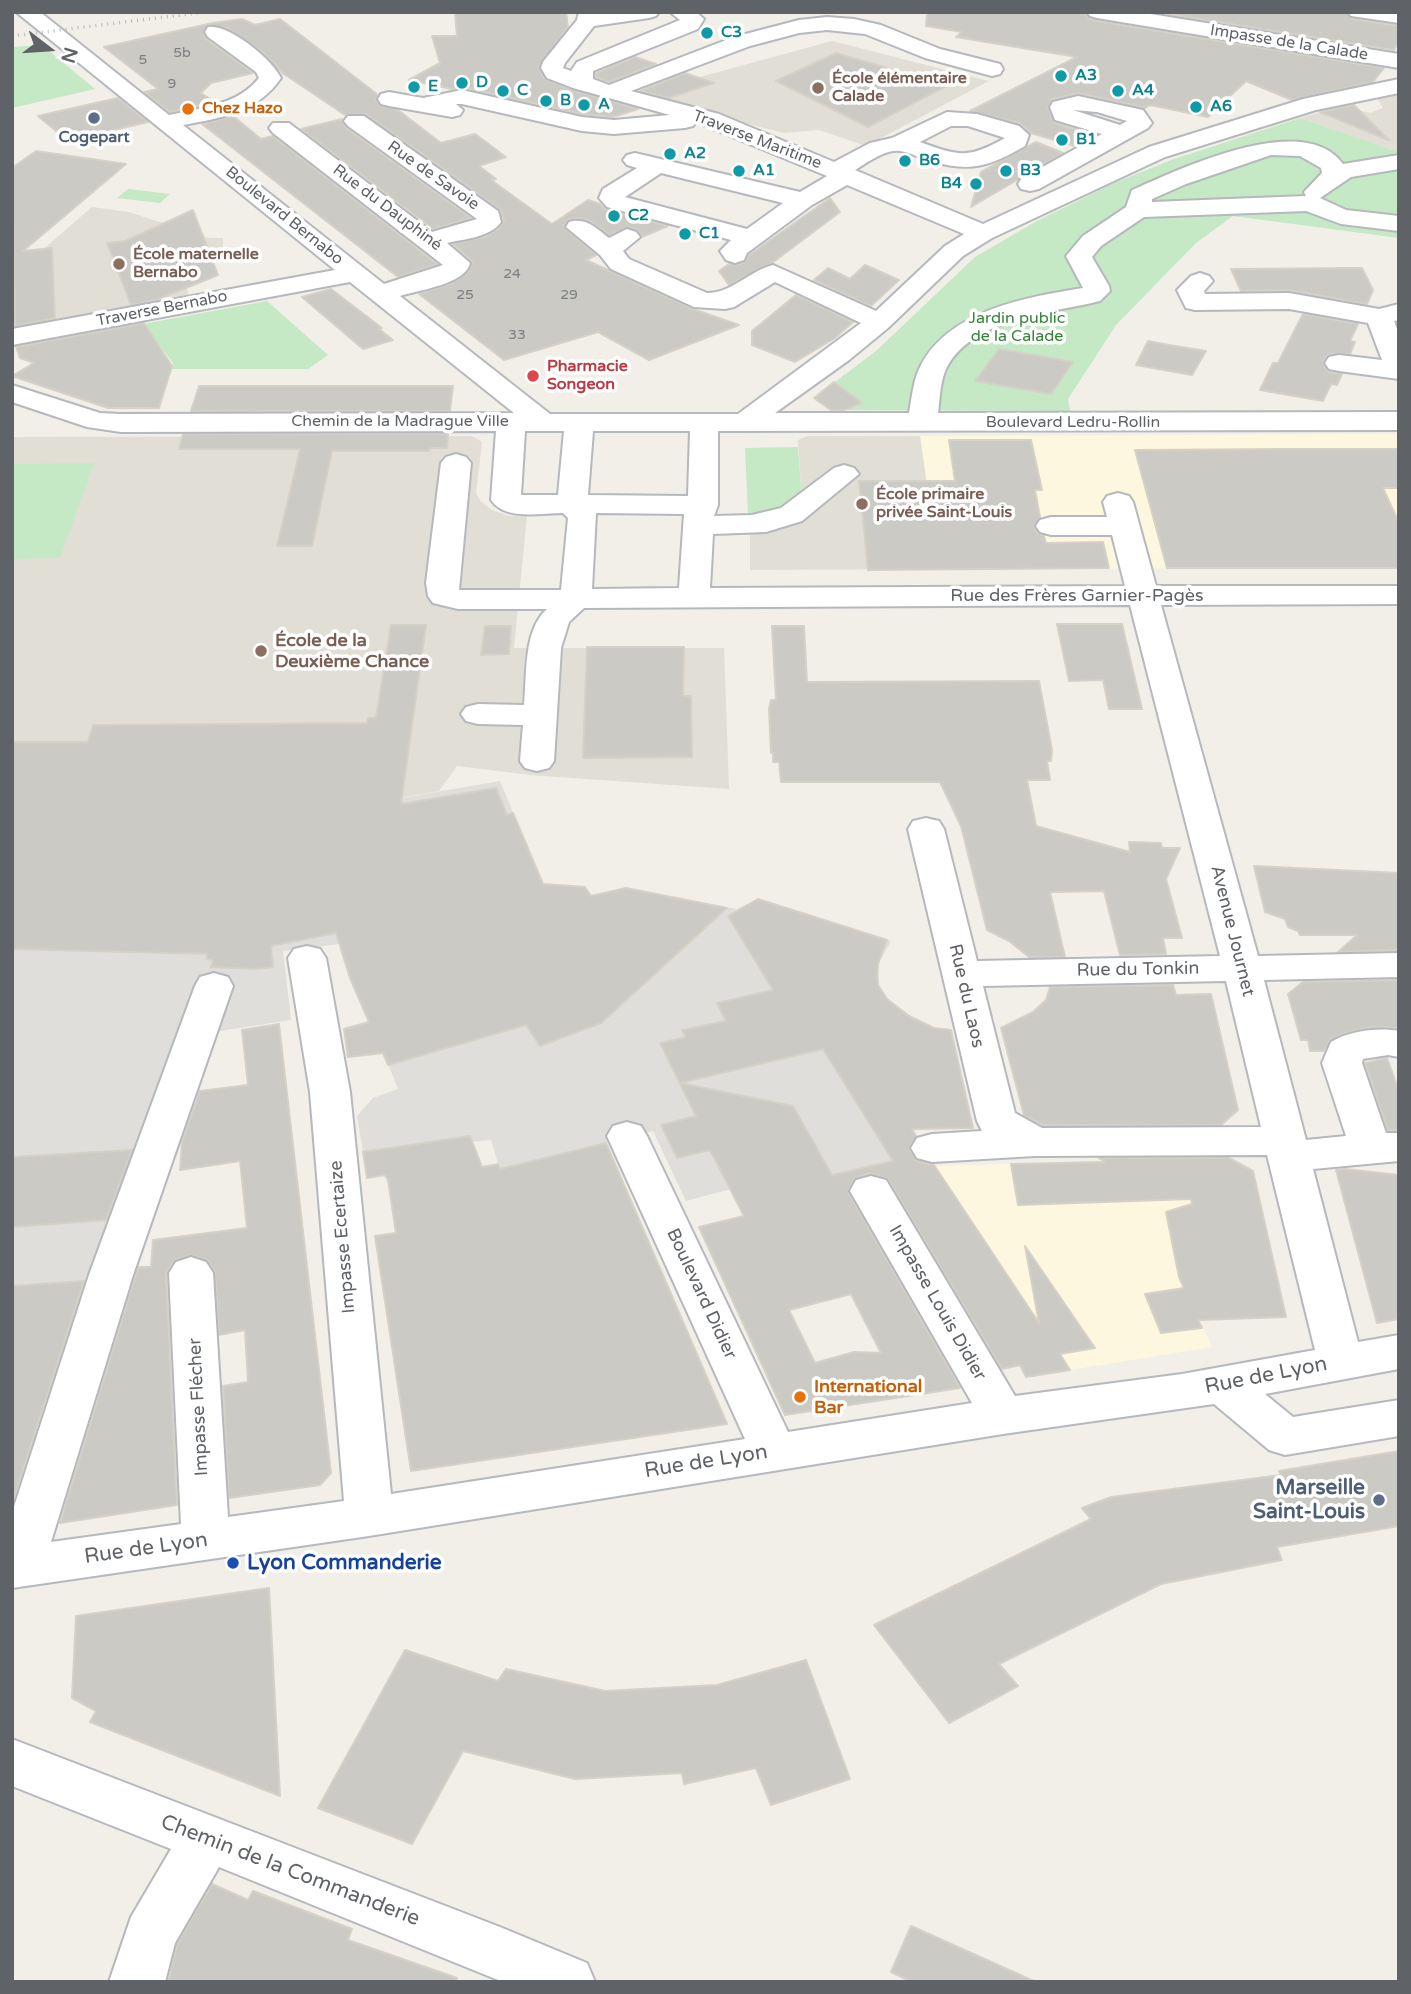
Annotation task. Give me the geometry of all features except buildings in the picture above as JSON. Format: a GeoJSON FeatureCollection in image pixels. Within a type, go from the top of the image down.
{"type":"FeatureCollection","features":[{"type":"Feature","properties":{"kind":"street","name":"Boulevard Bernabo"},"geometry":{"type":"LineString","coordinates":[[26,12],[541,421]]}},
{"type":"Feature","properties":{"kind":"street"},"geometry":{"type":"LineString","coordinates":[[589,17],[649,12]]}},
{"type":"Feature","properties":{"kind":"street"},"geometry":{"type":"LineString","coordinates":[[581,83],[582,72],[586,67],[690,24],[693,19],[680,12]]}},
{"type":"Feature","properties":{"kind":"street","name":"Impasse de la Calade"},"geometry":{"type":"LineString","coordinates":[[1097,12],[1399,61]]}},
{"type":"Feature","properties":{"kind":"street"},"geometry":{"type":"LineString","coordinates":[[1358,12],[1399,17]]}},
{"type":"Feature","properties":{"kind":"street","name":"Traverse Maritime"},"geometry":{"type":"LineString","coordinates":[[589,17],[552,68],[555,73],[610,93],[711,119],[982,233]]}},
{"type":"Feature","properties":{"kind":"street"},"geometry":{"type":"LineString","coordinates":[[610,93],[632,82],[783,28],[836,24],[855,25],[889,33],[925,51],[992,69]]}},
{"type":"Feature","properties":{"kind":"street"},"geometry":{"type":"LineString","coordinates":[[167,122],[239,103],[260,92],[270,78],[266,69],[216,32]]}},
{"type":"Feature","properties":{"kind":"street"},"geometry":{"type":"LineString","coordinates":[[746,421],[879,322],[954,251],[982,233],[1157,152],[1311,104],[1399,86]]}},
{"type":"Feature","properties":{"kind":"street"},"geometry":{"type":"LineString","coordinates":[[1346,96],[1384,111]]}},
{"type":"Feature","properties":{"kind":"street"},"geometry":{"type":"LineString","coordinates":[[428,104],[462,97],[582,124],[614,128],[711,119]]}},
{"type":"Feature","properties":{"kind":"street"},"geometry":{"type":"LineString","coordinates":[[389,99],[458,111]]}},
{"type":"Feature","properties":{"kind":"street","name":"Rue de Savoie"},"geometry":{"type":"LineString","coordinates":[[356,121],[489,216],[489,222],[478,228],[430,240]]}},
{"type":"Feature","properties":{"kind":"street","name":"Rue du Dauphiné"},"geometry":{"type":"LineString","coordinates":[[281,128],[457,263],[457,267],[433,279],[381,293]]}},
{"type":"Feature","properties":{"kind":"street"},"geometry":{"type":"LineString","coordinates":[[944,217],[989,207],[1122,133]]}},
{"type":"Feature","properties":{"kind":"street"},"geometry":{"type":"LineString","coordinates":[[879,322],[736,256],[733,251],[878,148],[900,143]]}},
{"type":"Feature","properties":{"kind":"street"},"geometry":{"type":"LineString","coordinates":[[1138,210],[1140,195],[1177,179],[1269,148],[1302,149],[1317,154],[1332,165],[1334,174]]}},
{"type":"Feature","properties":{"kind":"street"},"geometry":{"type":"LineString","coordinates":[[628,158],[803,200]]}},
{"type":"Feature","properties":{"kind":"street"},"geometry":{"type":"LineString","coordinates":[[1310,202],[1318,188],[1334,174],[1399,163]]}},
{"type":"Feature","properties":{"kind":"street"},"geometry":{"type":"LineString","coordinates":[[658,165],[612,194],[611,198],[616,202],[751,237]]}},
{"type":"Feature","properties":{"kind":"street"},"geometry":{"type":"LineString","coordinates":[[922,422],[935,364],[947,348],[965,334],[995,319],[1024,308],[1091,295],[1097,291],[1097,285],[1079,264],[1079,256],[1092,241],[1138,210],[1310,202],[1341,217],[1399,224]]}},
{"type":"Feature","properties":{"kind":"street"},"geometry":{"type":"LineString","coordinates":[[578,227],[618,244],[620,264],[657,269],[703,301],[725,301],[779,276]]}},
{"type":"Feature","properties":{"kind":"street","name":"Traverse Bernabo"},"geometry":{"type":"LineString","coordinates":[[12,337],[354,274]]}},
{"type":"Feature","properties":{"kind":"street"},"geometry":{"type":"LineString","coordinates":[[1200,281],[1190,290],[1195,302],[1289,301],[1392,310],[1399,371],[1339,363]]}},
{"type":"Feature","properties":{"kind":"street","name":"Chemin de la Madrague Ville"},"geometry":{"type":"LineString","coordinates":[[12,393],[97,421],[133,423],[746,421]]}},
{"type":"Feature","properties":{"kind":"street"},"geometry":{"type":"LineString","coordinates":[[783,394],[790,404],[825,423]]}},
{"type":"Feature","properties":{"kind":"street"},"geometry":{"type":"LineString","coordinates":[[12,422],[97,421]]}},
{"type":"Feature","properties":{"kind":"street"},"geometry":{"type":"LineString","coordinates":[[511,421],[506,500],[516,505],[572,505],[701,515],[750,524],[782,517],[801,509],[827,483],[844,474]]}},
{"type":"Feature","properties":{"kind":"street","name":"Boulevard Ledru-Rollin"},"geometry":{"type":"LineString","coordinates":[[746,421],[1399,421]]}},
{"type":"Feature","properties":{"kind":"street"},"geometry":{"type":"LineString","coordinates":[[537,761],[545,648],[554,619],[576,599],[583,516],[572,505],[579,422]]}},
{"type":"Feature","properties":{"kind":"street"},"geometry":{"type":"LineString","coordinates":[[694,597],[701,515],[704,422]]}},
{"type":"Feature","properties":{"kind":"street","name":"Rue des Frères Garnier-Pagès"},"geometry":{"type":"LineString","coordinates":[[456,463],[442,583],[444,596],[458,600],[1399,595]]}},
{"type":"Feature","properties":{"kind":"street","name":"Avenue Journet"},"geometry":{"type":"LineString","coordinates":[[1051,526],[1120,514],[1242,968],[1340,1361]]}},
{"type":"Feature","properties":{"kind":"street"},"geometry":{"type":"LineString","coordinates":[[478,715],[540,715]]}},
{"type":"Feature","properties":{"kind":"street","name":"Rue du Laos"},"geometry":{"type":"LineString","coordinates":[[926,829],[998,1121],[1035,1142]]}},
{"type":"Feature","properties":{"kind":"street","name":"Impasse Ecertaize"},"geometry":{"type":"LineString","coordinates":[[307,958],[330,1092],[369,1517]]}},
{"type":"Feature","properties":{"kind":"street","name":"Rue du Tonkin"},"geometry":{"type":"LineString","coordinates":[[961,974],[1399,965]]}},
{"type":"Feature","properties":{"kind":"street"},"geometry":{"type":"LineString","coordinates":[[16,1567],[107,1287],[214,986]]}},
{"type":"Feature","properties":{"kind":"street"},"geometry":{"type":"LineString","coordinates":[[1384,1147],[1342,1063],[1343,1056],[1350,1048],[1388,1042],[1399,1044]]}},
{"type":"Feature","properties":{"kind":"street","name":"Boulevard Didier"},"geometry":{"type":"LineString","coordinates":[[626,1136],[775,1451]]}},
{"type":"Feature","properties":{"kind":"street","name":"Rue du Laos"},"geometry":{"type":"LineString","coordinates":[[932,1148],[1035,1142],[1286,1149],[1384,1147]]}},
{"type":"Feature","properties":{"kind":"street","name":"Impasse Louis Didier"},"geometry":{"type":"LineString","coordinates":[[871,1191],[1003,1416]]}},
{"type":"Feature","properties":{"kind":"street","name":"Impasse Flécher"},"geometry":{"type":"LineString","coordinates":[[191,1273],[206,1541]]}},
{"type":"Feature","properties":{"kind":"street","name":"Rue de Lyon"},"geometry":{"type":"LineString","coordinates":[[16,1567],[369,1517],[775,1451],[1230,1384],[1340,1361],[1399,1352]]}},
{"type":"Feature","properties":{"kind":"street"},"geometry":{"type":"LineString","coordinates":[[1230,1384],[1349,1385],[1399,1377]]}},
{"type":"Feature","properties":{"kind":"street"},"geometry":{"type":"LineString","coordinates":[[1230,1384],[1285,1437],[1399,1418]]}},
{"type":"Feature","properties":{"kind":"street","name":"Chemin de la Commanderie"},"geometry":{"type":"LineString","coordinates":[[12,1762],[566,1982]]}},
{"type":"Feature","properties":{"kind":"street"},"geometry":{"type":"LineString","coordinates":[[137,1982],[150,1935],[207,1838]]}},
{"type":"Feature","properties":{"kind":"shaded area","name":"École élémentaire Calade"},"geometry":{"type":"Polygon","coordinates":[[[832,41],[989,81],[866,146],[819,130],[784,133],[634,95],[832,41]]]}},
{"type":"Feature","properties":{"kind":"shaded area"},"geometry":{"type":"Polygon","coordinates":[[[1399,95],[1399,152],[1300,118],[1342,106],[1370,113],[1383,108],[1377,98],[1399,95]]]}},
{"type":"Feature","properties":{"kind":"shaded area","name":"École maternelle Bernabo"},"geometry":{"type":"Polygon","coordinates":[[[92,207],[129,212],[209,238],[223,238],[223,252],[210,254],[214,274],[187,288],[189,296],[12,327],[12,276],[92,207]]]}},
{"type":"Feature","properties":{"kind":"shaded area"},"geometry":{"type":"Polygon","coordinates":[[[1399,434],[1399,568],[939,569],[920,436],[1399,434]]]}},
{"type":"Feature","properties":{"kind":"shaded area","name":"École de la Deuxième Chance"},"geometry":{"type":"Polygon","coordinates":[[[472,436],[482,442],[476,493],[481,502],[492,510],[509,516],[527,516],[514,648],[724,648],[729,789],[530,775],[457,766],[439,791],[12,865],[12,437],[472,436]]]}},
{"type":"Feature","properties":{"kind":"shaded area","name":"École primaire privée Saint-Louis"},"geometry":{"type":"Polygon","coordinates":[[[807,436],[920,436],[939,569],[750,570],[750,524],[801,488],[798,440],[807,436]]]}},
{"type":"Feature","properties":{"kind":"shaded area"},"geometry":{"type":"Polygon","coordinates":[[[500,781],[543,884],[585,887],[591,896],[626,888],[737,909],[758,899],[891,941],[878,964],[879,986],[911,1129],[933,1164],[799,1198],[783,1175],[686,1201],[653,1131],[500,1170],[491,1140],[363,1152],[357,1116],[373,1098],[398,1089],[393,1076],[350,978],[339,944],[283,951],[291,1020],[207,1033],[94,1272],[51,1396],[12,1394],[12,865],[500,781]]]}},
{"type":"Feature","properties":{"kind":"shaded area"},"geometry":{"type":"Polygon","coordinates":[[[1231,1159],[1253,1171],[1280,1289],[1185,1289],[1212,1347],[1070,1370],[933,1166],[1231,1159]]]}},
{"type":"Feature","properties":{"kind":"green space"},"geometry":{"type":"Polygon","coordinates":[[[42,45],[95,89],[12,108],[12,47],[42,45]]]}},
{"type":"Feature","properties":{"kind":"green space","name":"Jardin public de la Calade"},"geometry":{"type":"Polygon","coordinates":[[[1300,118],[1399,152],[1399,238],[1233,216],[1196,243],[1116,325],[1068,399],[1070,411],[844,410],[836,414],[815,400],[815,397],[876,351],[975,257],[1035,222],[1112,184],[1171,160],[1300,118]]]}},
{"type":"Feature","properties":{"kind":"green space"},"geometry":{"type":"Polygon","coordinates":[[[128,189],[170,194],[160,203],[117,198],[128,189]]]}},
{"type":"Feature","properties":{"kind":"green space"},"geometry":{"type":"Polygon","coordinates":[[[267,301],[328,355],[308,369],[171,369],[173,363],[143,324],[267,301]]]}},
{"type":"Feature","properties":{"kind":"green space"},"geometry":{"type":"Polygon","coordinates":[[[798,447],[801,488],[797,501],[771,514],[748,515],[745,448],[798,447]]]}},
{"type":"Feature","properties":{"kind":"green space"},"geometry":{"type":"Polygon","coordinates":[[[94,463],[60,558],[12,559],[12,464],[94,463]]]}},
{"type":"Feature","properties":{"kind":"railway"},"geometry":{"type":"LineString","coordinates":[[12,36],[205,12]]}},
{"type":"Feature","properties":{"kind":"place","name":"C3"},"geometry":{"type":"Point","coordinates":[707,33]}},
{"type":"Feature","properties":{"kind":"place","name":"A3"},"geometry":{"type":"Point","coordinates":[1061,76]}},
{"type":"Feature","properties":{"kind":"place","name":"D"},"geometry":{"type":"Point","coordinates":[462,83]}},
{"type":"Feature","properties":{"kind":"place","name":"E"},"geometry":{"type":"Point","coordinates":[414,87]}},
{"type":"Feature","properties":{"kind":"place","name":"École élémentaire Calade"},"geometry":{"type":"Point","coordinates":[818,88]}},
{"type":"Feature","properties":{"kind":"place","name":"C"},"geometry":{"type":"Point","coordinates":[503,91]}},
{"type":"Feature","properties":{"kind":"place","name":"A4"},"geometry":{"type":"Point","coordinates":[1118,91]}},
{"type":"Feature","properties":{"kind":"place","name":"B"},"geometry":{"type":"Point","coordinates":[546,101]}},
{"type":"Feature","properties":{"kind":"place","name":"A"},"geometry":{"type":"Point","coordinates":[584,105]}},
{"type":"Feature","properties":{"kind":"place","name":"A6"},"geometry":{"type":"Point","coordinates":[1196,107]}},
{"type":"Feature","properties":{"kind":"place","name":"Chez Hazo"},"geometry":{"type":"Point","coordinates":[188,109]}},
{"type":"Feature","properties":{"kind":"place","name":"Cogepart"},"geometry":{"type":"Point","coordinates":[94,118]}},
{"type":"Feature","properties":{"kind":"place","name":"B1"},"geometry":{"type":"Point","coordinates":[1062,140]}},
{"type":"Feature","properties":{"kind":"place","name":"A2"},"geometry":{"type":"Point","coordinates":[670,154]}},
{"type":"Feature","properties":{"kind":"place","name":"B6"},"geometry":{"type":"Point","coordinates":[905,161]}},
{"type":"Feature","properties":{"kind":"place","name":"A1"},"geometry":{"type":"Point","coordinates":[739,171]}},
{"type":"Feature","properties":{"kind":"place","name":"B3"},"geometry":{"type":"Point","coordinates":[1006,171]}},
{"type":"Feature","properties":{"kind":"place","name":"B4"},"geometry":{"type":"Point","coordinates":[976,184]}},
{"type":"Feature","properties":{"kind":"place","name":"C2"},"geometry":{"type":"Point","coordinates":[614,216]}},
{"type":"Feature","properties":{"kind":"place","name":"C1"},"geometry":{"type":"Point","coordinates":[685,234]}},
{"type":"Feature","properties":{"kind":"place","name":"École maternelle Bernabo"},"geometry":{"type":"Point","coordinates":[119,264]}},
{"type":"Feature","properties":{"kind":"place","name":"Pharmacie Songeon"},"geometry":{"type":"Point","coordinates":[533,376]}},
{"type":"Feature","properties":{"kind":"place","name":"École primaire privée Saint-Louis"},"geometry":{"type":"Point","coordinates":[862,504]}},
{"type":"Feature","properties":{"kind":"place","name":"École de la Deuxième Chance"},"geometry":{"type":"Point","coordinates":[261,651]}},
{"type":"Feature","properties":{"kind":"place","name":"International Bar"},"geometry":{"type":"Point","coordinates":[800,1397]}},
{"type":"Feature","properties":{"kind":"place","name":"Marseille Saint-Louis"},"geometry":{"type":"Point","coordinates":[1379,1500]}},
{"type":"Feature","properties":{"kind":"place","name":"Lyon Commanderie"},"geometry":{"type":"Point","coordinates":[233,1563]}}]}
